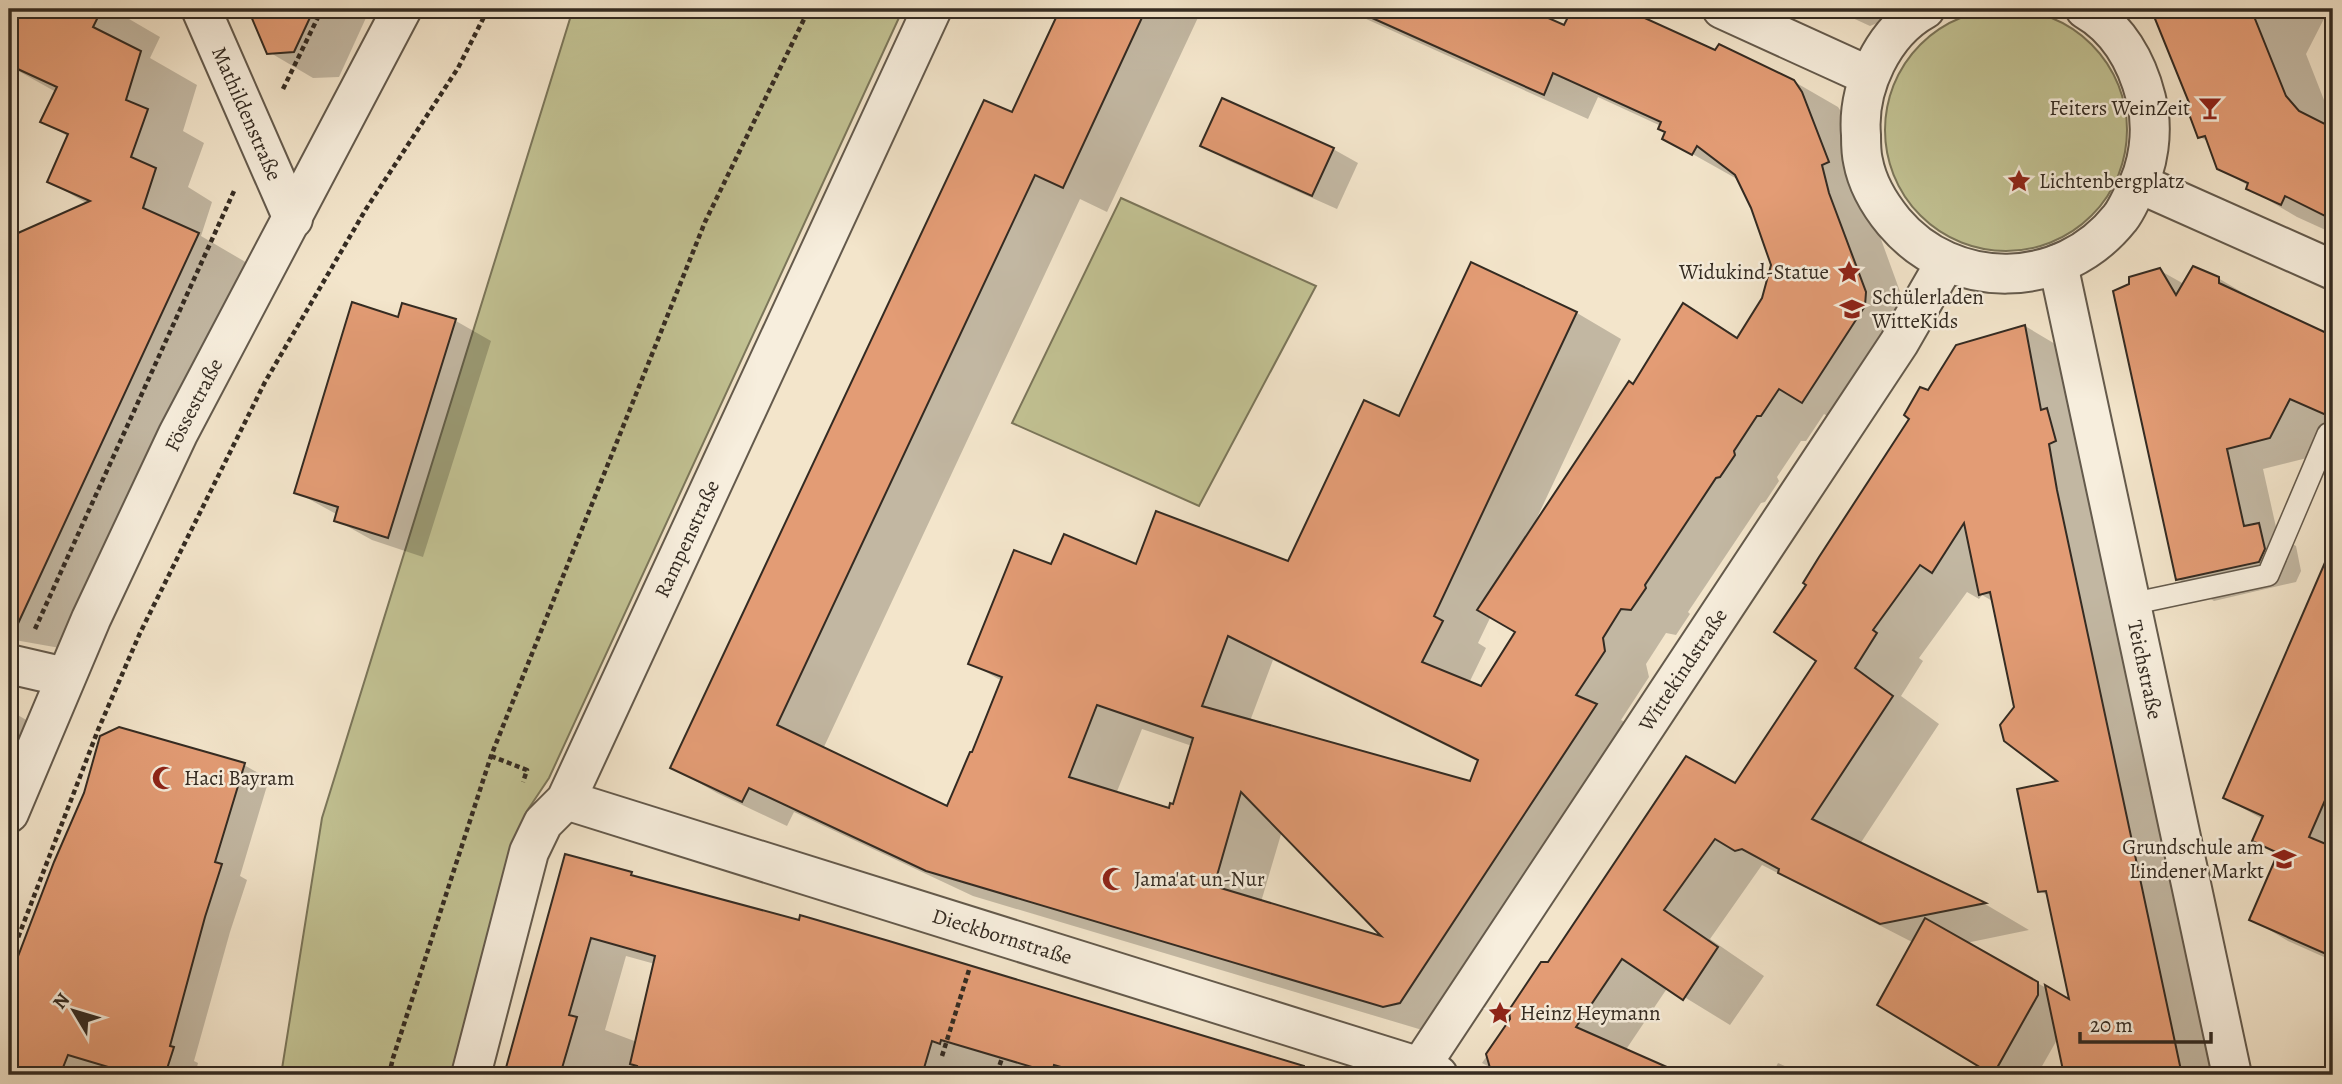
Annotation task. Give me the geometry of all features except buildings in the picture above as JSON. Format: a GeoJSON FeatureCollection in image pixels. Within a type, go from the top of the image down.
{"type":"FeatureCollection","features":[{"type":"Feature","properties":{"kind":"street","name":"Mathildenstraße"},"geometry":{"type":"LineString","coordinates":[[201,9],[293,219]]}},
{"type":"Feature","properties":{"kind":"street","name":"Fössestraße"},"geometry":{"type":"LineString","coordinates":[[9,813],[65,677],[178,434],[402,9]]}},
{"type":"Feature","properties":{"kind":"street","name":"Rampenstraße"},"geometry":{"type":"LineString","coordinates":[[471,1075],[529,852],[543,824],[566,800],[932,9]]}},
{"type":"Feature","properties":{"kind":"street"},"geometry":{"type":"LineString","coordinates":[[1722,9],[1869,76]]}},
{"type":"Feature","properties":{"kind":"street"},"geometry":{"type":"LineString","coordinates":[[1924,9],[1889,41],[1869,76],[1860,119],[1863,163],[1880,204],[1908,238],[1945,262],[1982,273],[2021,274],[2058,264],[2092,245],[2111,227],[2120,218],[2140,184],[2149,148],[2149,110],[2140,74],[2122,42],[2096,15],[2085,9]]}},
{"type":"Feature","properties":{"kind":"street"},"geometry":{"type":"LineString","coordinates":[[2140,184],[2333,270]]}},
{"type":"Feature","properties":{"kind":"street","name":"Wittekindstraße"},"geometry":{"type":"LineString","coordinates":[[1425,1072],[1899,343],[1945,262]]}},
{"type":"Feature","properties":{"kind":"street","name":"Teichstraße"},"geometry":{"type":"LineString","coordinates":[[2058,264],[2232,1075]]}},
{"type":"Feature","properties":{"kind":"street"},"geometry":{"type":"LineString","coordinates":[[14,665],[65,677]]}},
{"type":"Feature","properties":{"kind":"street","name":"Dieckbornstraße"},"geometry":{"type":"LineString","coordinates":[[566,800],[1425,1072]]}},
{"type":"Feature","properties":{"kind":"lane"},"geometry":{"type":"LineString","coordinates":[[2131,604],[2268,575],[2328,435]]}},
{"type":"Feature","properties":{"kind":"path"},"geometry":{"type":"LineString","coordinates":[[14,665],[257,141],[322,9]]}},
{"type":"Feature","properties":{"kind":"path"},"geometry":{"type":"LineString","coordinates":[[9,961],[93,742],[140,633],[265,382],[366,209],[458,68],[488,9]]}},
{"type":"Feature","properties":{"kind":"path"},"geometry":{"type":"LineString","coordinates":[[389,1075],[491,756],[705,222],[808,9]]}},
{"type":"Feature","properties":{"kind":"path"},"geometry":{"type":"LineString","coordinates":[[942,1056],[970,966]]}},
{"type":"Feature","properties":{"kind":"path"},"geometry":{"type":"LineString","coordinates":[[997,1073],[1002,1058]]}},
{"type":"Feature","properties":{"kind":"path"},"geometry":{"type":"LineString","coordinates":[[981,1075],[983,1069]]}},
{"type":"Feature","properties":{"kind":"green space"},"geometry":{"type":"Polygon","coordinates":[[[573,9],[903,9],[549,778],[527,811],[510,849],[453,1075],[281,1075],[322,818],[573,9]]]}},
{"type":"Feature","properties":{"kind":"green space"},"geometry":{"type":"Polygon","coordinates":[[[1994,9],[2018,9],[2063,23],[2092,44],[2107,63],[2118,84],[2125,106],[2125,154],[2118,176],[2107,197],[2092,216],[2063,237],[2041,246],[2018,251],[1994,251],[1949,237],[1929,224],[1912,207],[1899,187],[1890,165],[1885,142],[1885,118],[1899,73],[1912,53],[1929,36],[1949,23],[1971,14],[1994,9]]]}},
{"type":"Feature","properties":{"kind":"green space"},"geometry":{"type":"Polygon","coordinates":[[[1121,198],[1316,286],[1199,506],[1012,423],[1121,198]]]}},
{"type":"Feature","properties":{"kind":"place","name":"Feiters WeinZeit"},"geometry":{"type":"Point","coordinates":[2210,108]}},
{"type":"Feature","properties":{"kind":"place","name":"Lichtenbergplatz"},"geometry":{"type":"Point","coordinates":[2019,181]}},
{"type":"Feature","properties":{"kind":"place","name":"Widukind-Statue"},"geometry":{"type":"Point","coordinates":[1849,272]}},
{"type":"Feature","properties":{"kind":"place","name":"Schülerladen WitteKids"},"geometry":{"type":"Point","coordinates":[1852,309]}},
{"type":"Feature","properties":{"kind":"place","name":"Haci Bayram"},"geometry":{"type":"Point","coordinates":[164,778]}},
{"type":"Feature","properties":{"kind":"place","name":"Grundschule am Lindener Markt"},"geometry":{"type":"Point","coordinates":[2284,859]}},
{"type":"Feature","properties":{"kind":"place","name":"Jama'at un-Nur"},"geometry":{"type":"Point","coordinates":[1114,879]}},
{"type":"Feature","properties":{"kind":"place","name":"Heinz Heymann"},"geometry":{"type":"Point","coordinates":[1500,1013]}}]}
